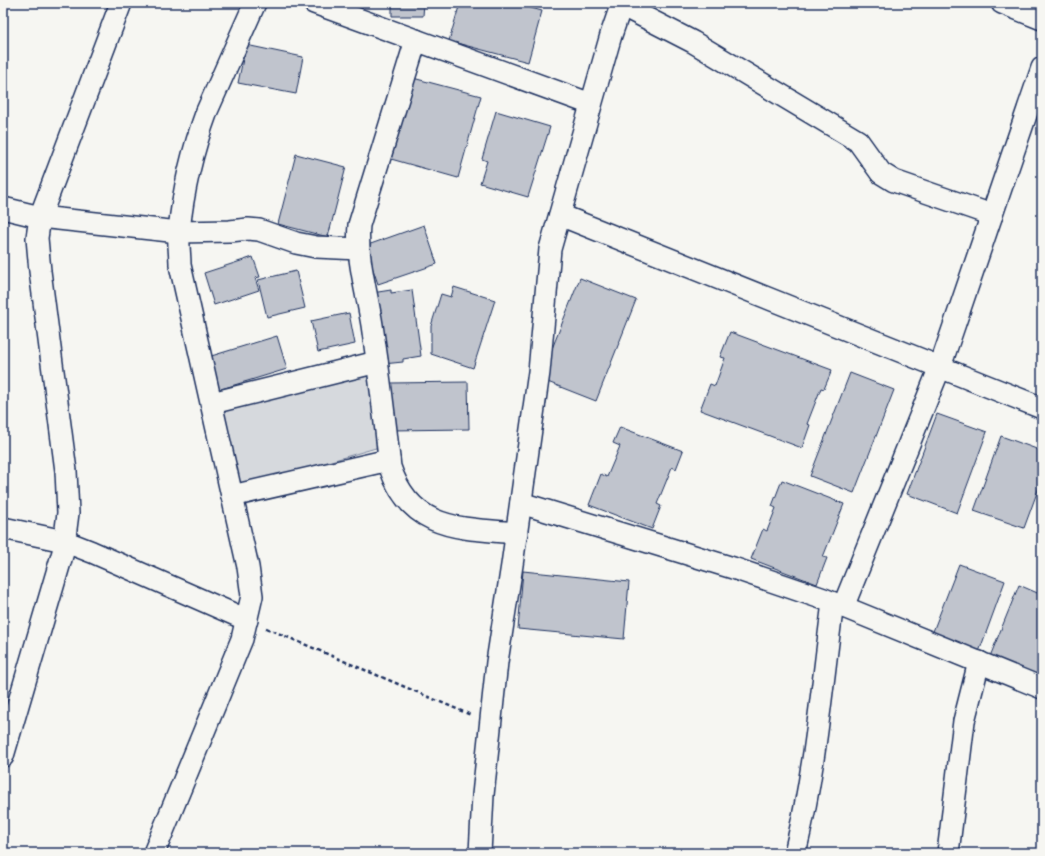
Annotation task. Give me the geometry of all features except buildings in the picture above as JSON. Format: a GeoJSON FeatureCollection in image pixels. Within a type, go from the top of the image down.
{"type":"FeatureCollection","features":[{"type":"Feature","properties":{"kind":"street"},"geometry":{"type":"LineString","coordinates":[[3,756],[62,552],[68,513],[66,470],[40,271],[37,238],[40,217],[121,3]]}},
{"type":"Feature","properties":{"kind":"street"},"geometry":{"type":"LineString","coordinates":[[154,853],[240,646],[251,604],[251,587],[232,496],[180,265],[179,232],[185,190],[200,129],[255,3]]}},
{"type":"Feature","properties":{"kind":"street"},"geometry":{"type":"LineString","coordinates":[[314,3],[591,104]]}},
{"type":"Feature","properties":{"kind":"street"},"geometry":{"type":"LineString","coordinates":[[1002,3],[1042,19]]}},
{"type":"Feature","properties":{"kind":"street"},"geometry":{"type":"LineString","coordinates":[[480,853],[483,795],[497,662],[517,533],[539,372],[550,249],[611,35],[622,4],[693,42],[858,142],[881,173],[894,181],[992,215]]}},
{"type":"Feature","properties":{"kind":"street"},"geometry":{"type":"LineString","coordinates":[[416,40],[359,225],[359,249],[372,324],[390,467],[395,482],[404,497],[417,509],[437,521],[456,528],[517,533]]}},
{"type":"Feature","properties":{"kind":"street"},"geometry":{"type":"LineString","coordinates":[[795,853],[809,781],[838,605],[940,367],[992,215],[1034,116],[1042,68]]}},
{"type":"Feature","properties":{"kind":"street"},"geometry":{"type":"LineString","coordinates":[[3,208],[40,217],[179,232],[230,231],[248,229],[259,230],[296,243],[316,247],[359,249]]}},
{"type":"Feature","properties":{"kind":"street"},"geometry":{"type":"LineString","coordinates":[[560,215],[1042,408]]}},
{"type":"Feature","properties":{"kind":"street"},"geometry":{"type":"LineString","coordinates":[[212,403],[377,362]]}},
{"type":"Feature","properties":{"kind":"street"},"geometry":{"type":"LineString","coordinates":[[232,496],[390,460]]}},
{"type":"Feature","properties":{"kind":"street"},"geometry":{"type":"LineString","coordinates":[[521,503],[733,568],[838,605],[1042,688]]}},
{"type":"Feature","properties":{"kind":"street"},"geometry":{"type":"LineString","coordinates":[[3,528],[64,541],[247,620]]}},
{"type":"Feature","properties":{"kind":"street"},"geometry":{"type":"LineString","coordinates":[[948,853],[964,721],[979,662]]}},
{"type":"Feature","properties":{"kind":"path"},"geometry":{"type":"LineString","coordinates":[[247,620],[491,724]]}},
{"type":"Feature","properties":{"kind":"shaded area"},"geometry":{"type":"Polygon","coordinates":[[[369,373],[376,448],[255,483],[242,484],[239,482],[222,414],[224,407],[369,373]]]}}]}
